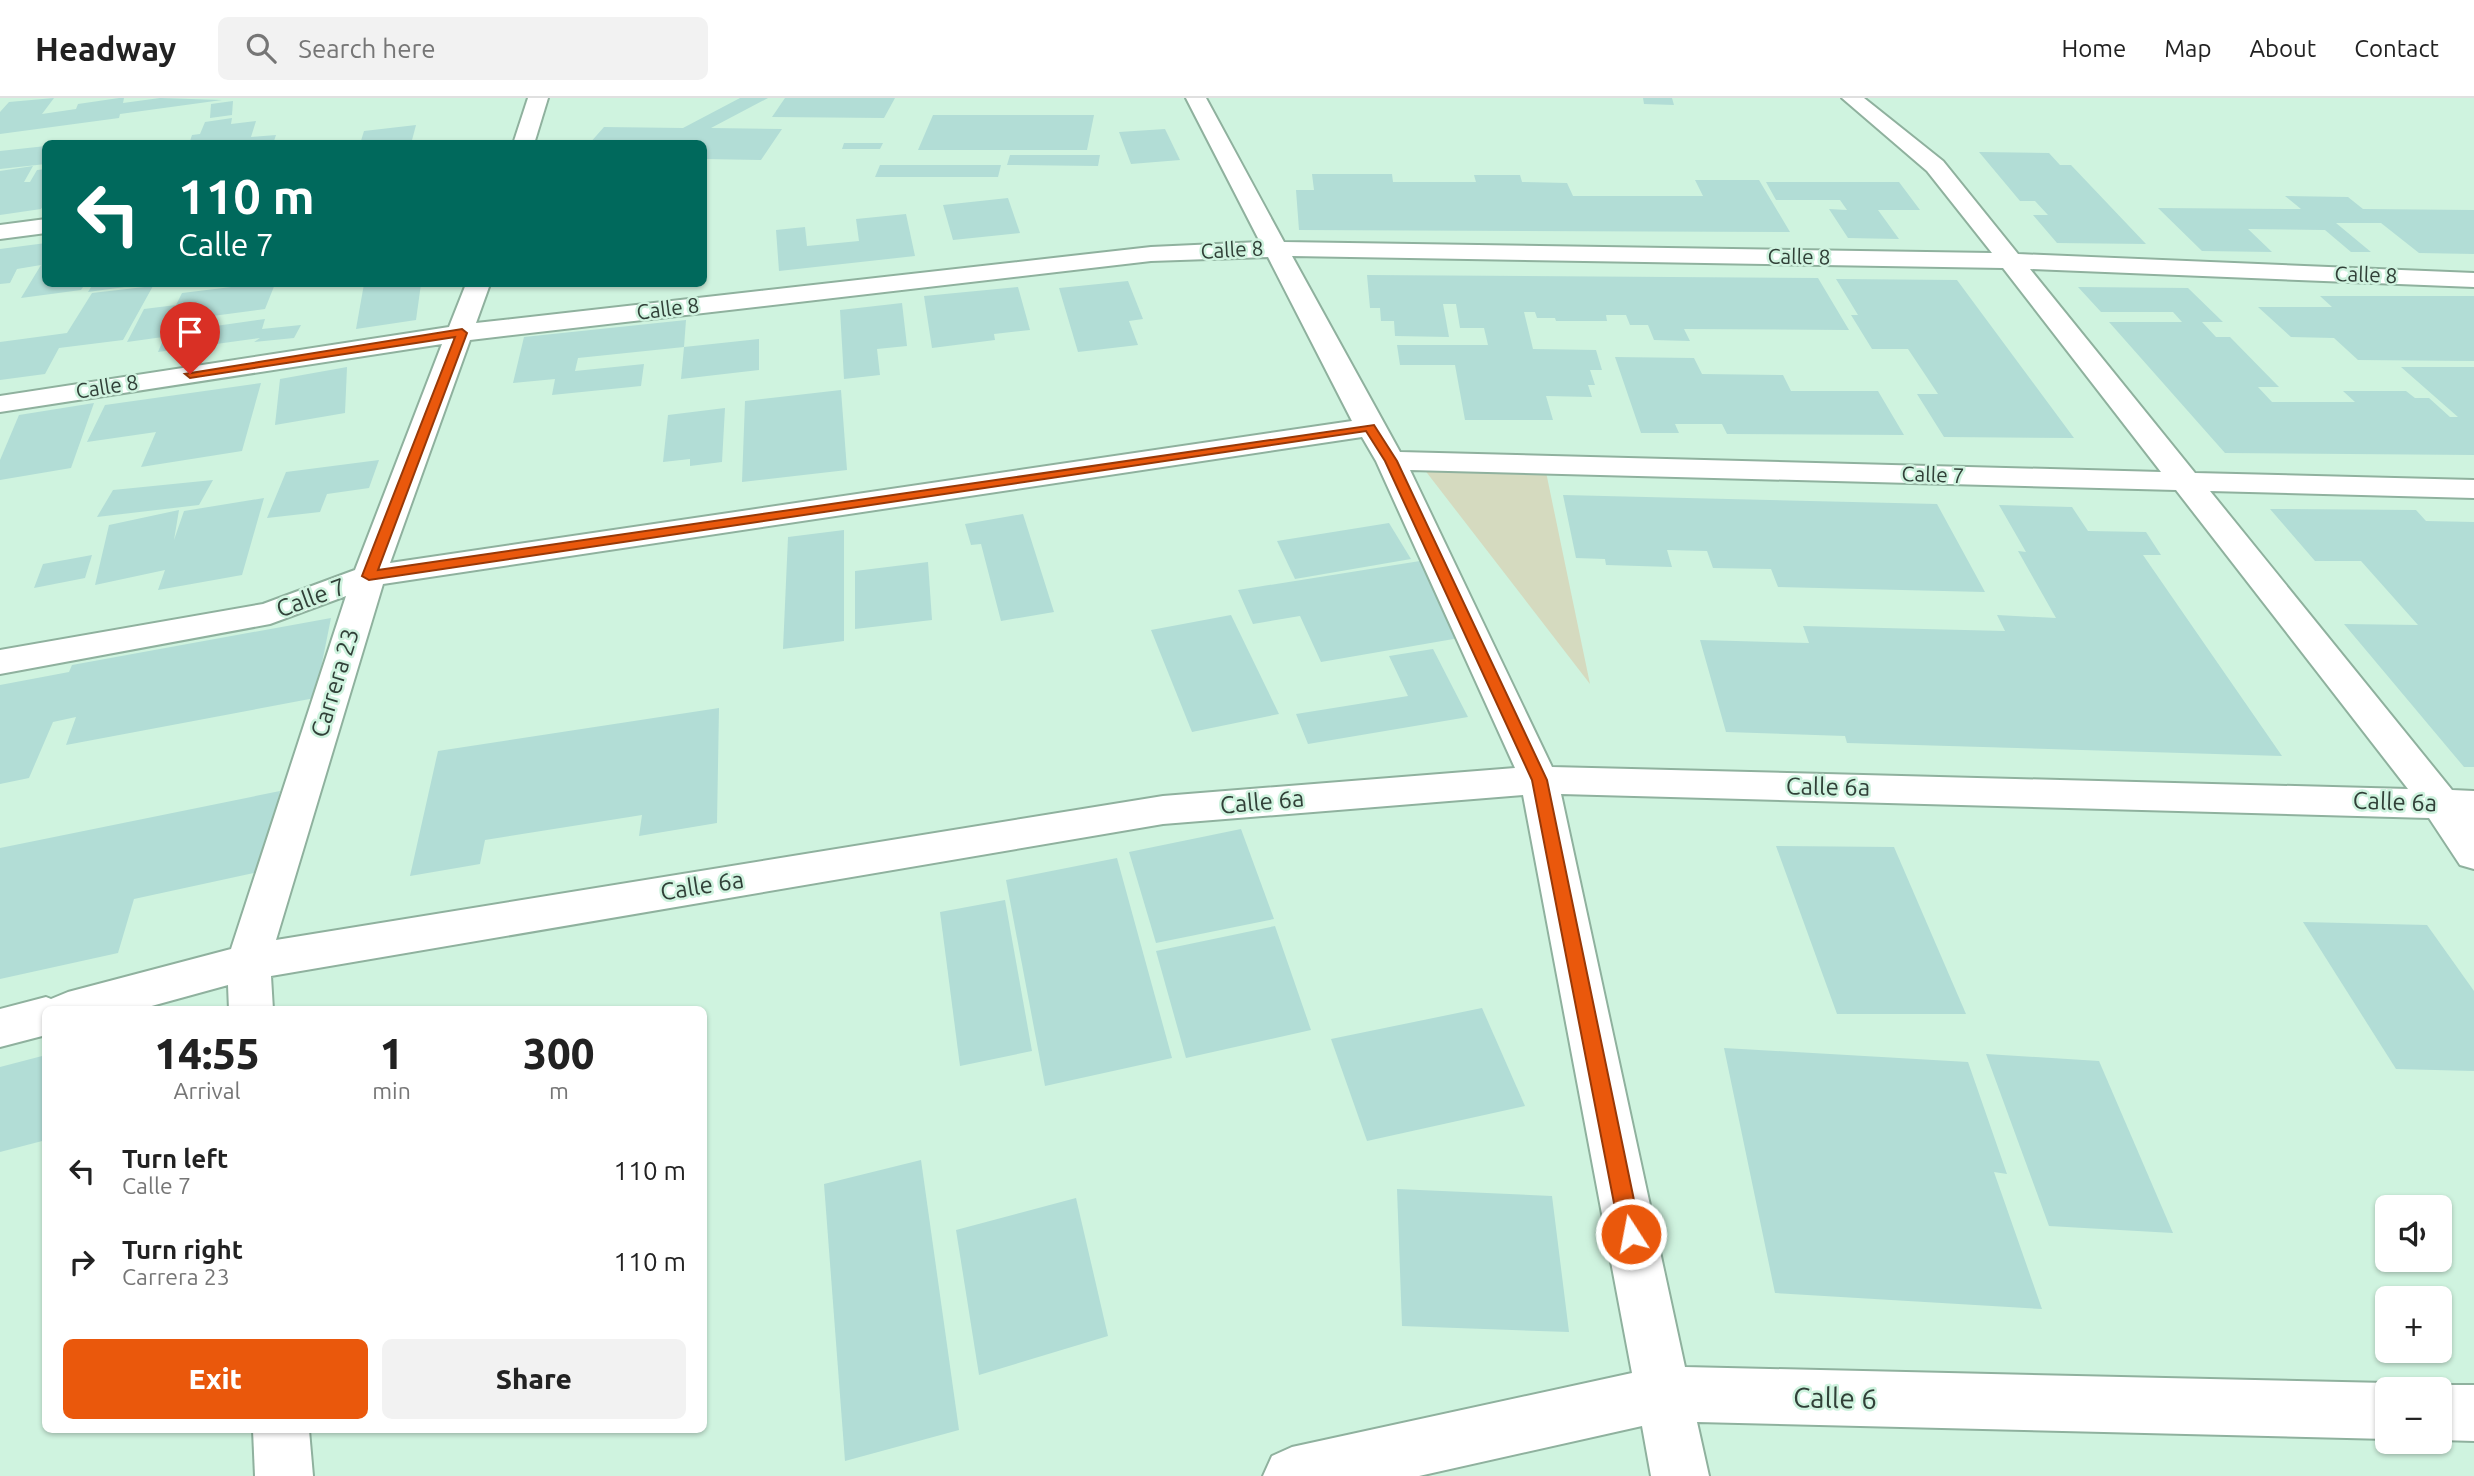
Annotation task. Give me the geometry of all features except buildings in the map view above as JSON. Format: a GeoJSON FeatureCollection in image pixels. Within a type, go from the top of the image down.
{"type":"FeatureCollection","features":[{"type":"Feature","properties":{"kind":"street"},"geometry":{"type":"LineString","coordinates":[[524,140],[538,98]]}},
{"type":"Feature","properties":{"kind":"street"},"geometry":{"type":"LineString","coordinates":[[1196,98],[1370,427],[1391,461],[1539,780],[1680,1476]]}},
{"type":"Feature","properties":{"kind":"street"},"geometry":{"type":"LineString","coordinates":[[1852,98],[1935,166],[2182,482],[2457,804],[2474,854]]}},
{"type":"Feature","properties":{"kind":"street"},"geometry":{"type":"LineString","coordinates":[[0,232],[42,227]]}},
{"type":"Feature","properties":{"kind":"street","name":"Calle 8"},"geometry":{"type":"LineString","coordinates":[[0,404],[462,333],[1151,254],[1275,248],[2009,261],[2474,280]]}},
{"type":"Feature","properties":{"kind":"street","name":"Carrera 23"},"geometry":{"type":"LineString","coordinates":[[251,1006],[248,962],[369,576],[477,287]]}},
{"type":"Feature","properties":{"kind":"street","name":"Calle 7"},"geometry":{"type":"LineString","coordinates":[[0,662],[270,614],[369,576],[1370,427]]}},
{"type":"Feature","properties":{"kind":"street","name":"Calle 7"},"geometry":{"type":"LineString","coordinates":[[1391,461],[2474,489]]}},
{"type":"Feature","properties":{"kind":"street","name":"Calle 6a"},"geometry":{"type":"LineString","coordinates":[[83,1006],[248,962],[1163,810],[1539,780],[2457,804]]}},
{"type":"Feature","properties":{"kind":"street"},"geometry":{"type":"LineString","coordinates":[[0,1028],[42,1017]]}},
{"type":"Feature","properties":{"kind":"street","name":"Calle 6"},"geometry":{"type":"LineString","coordinates":[[1292,1476],[1663,1394],[2375,1411]]}},
{"type":"Feature","properties":{"kind":"street"},"geometry":{"type":"LineString","coordinates":[[2452,1413],[2474,1413]]}},
{"type":"Feature","properties":{"kind":"street"},"geometry":{"type":"LineString","coordinates":[[281,1433],[284,1476]]}},
{"type":"Feature","properties":{"kind":"green space"},"geometry":{"type":"Polygon","coordinates":[[[1424,469],[1546,472],[1590,684],[1424,469]]]}},
{"type":"Feature","properties":{"kind":"route"},"geometry":{"type":"LineString","coordinates":[[190,374],[462,333],[369,576],[1370,427],[1391,461],[1539,780],[1631,1234]]}}]}
